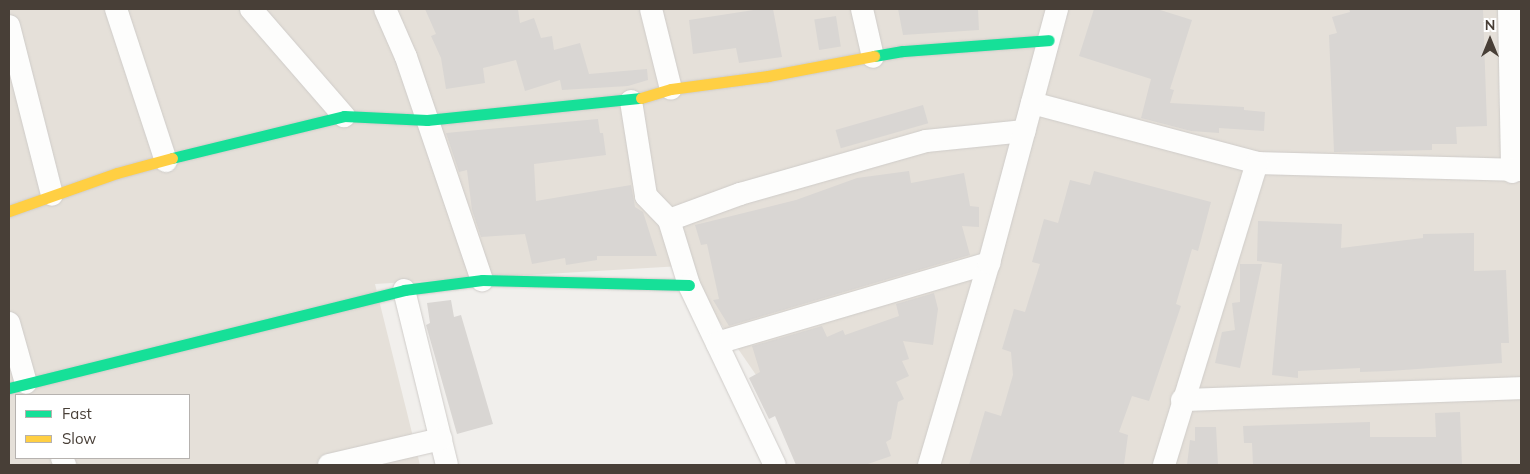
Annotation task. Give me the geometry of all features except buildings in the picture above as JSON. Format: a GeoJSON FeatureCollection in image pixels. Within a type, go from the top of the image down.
{"type":"FeatureCollection","features":[{"type":"Feature","properties":{"kind":"street"},"geometry":{"type":"LineString","coordinates":[[116,9],[166,161]]}},
{"type":"Feature","properties":{"kind":"street"},"geometry":{"type":"LineString","coordinates":[[251,9],[344,116]]}},
{"type":"Feature","properties":{"kind":"street"},"geometry":{"type":"LineString","coordinates":[[385,9],[406,57],[482,280]]}},
{"type":"Feature","properties":{"kind":"street"},"geometry":{"type":"LineString","coordinates":[[651,9],[671,89]]}},
{"type":"Feature","properties":{"kind":"street"},"geometry":{"type":"LineString","coordinates":[[862,9],[873,57]]}},
{"type":"Feature","properties":{"kind":"street"},"geometry":{"type":"LineString","coordinates":[[929,465],[989,263],[1057,9]]}},
{"type":"Feature","properties":{"kind":"street"},"geometry":{"type":"LineString","coordinates":[[1032,103],[1256,163],[1517,171],[1509,9]]}},
{"type":"Feature","properties":{"kind":"street"},"geometry":{"type":"LineString","coordinates":[[9,26],[52,195]]}},
{"type":"Feature","properties":{"kind":"street"},"geometry":{"type":"LineString","coordinates":[[9,211],[52,195],[166,161],[276,130],[344,116],[427,120],[510,110],[631,101],[671,89],[932,47],[1049,40]]}},
{"type":"Feature","properties":{"kind":"street"},"geometry":{"type":"LineString","coordinates":[[631,101],[646,196],[669,220],[689,285],[774,465]]}},
{"type":"Feature","properties":{"kind":"street"},"geometry":{"type":"LineString","coordinates":[[669,220],[767,186],[926,141],[1024,131]]}},
{"type":"Feature","properties":{"kind":"street"},"geometry":{"type":"LineString","coordinates":[[1164,465],[1182,400],[1256,163]]}},
{"type":"Feature","properties":{"kind":"street"},"geometry":{"type":"LineString","coordinates":[[717,343],[989,263]]}},
{"type":"Feature","properties":{"kind":"street"},"geometry":{"type":"LineString","coordinates":[[9,323],[25,387],[404,290],[482,280],[689,285]]}},
{"type":"Feature","properties":{"kind":"street"},"geometry":{"type":"LineString","coordinates":[[404,290],[447,465]]}},
{"type":"Feature","properties":{"kind":"street"},"geometry":{"type":"LineString","coordinates":[[1182,400],[1521,388]]}},
{"type":"Feature","properties":{"kind":"street"},"geometry":{"type":"LineString","coordinates":[[328,465],[370,460],[441,439]]}},
{"type":"Feature","properties":{"kind":"shaded area"},"geometry":{"type":"Polygon","coordinates":[[[9,9],[1521,9],[1521,465],[818,465],[681,266],[375,284],[420,465],[9,465],[9,9]]]}},
{"type":"Feature","properties":{"kind":"traffic: fast"},"geometry":{"type":"LineString","coordinates":[[874,56],[903,51],[1049,40]]}},
{"type":"Feature","properties":{"kind":"traffic: fast"},"geometry":{"type":"LineString","coordinates":[[172,158],[344,116],[427,120],[641,98]]}},
{"type":"Feature","properties":{"kind":"traffic: fast"},"geometry":{"type":"LineString","coordinates":[[9,388],[404,290],[482,280],[689,285]]}},
{"type":"Feature","properties":{"kind":"traffic: slow"},"geometry":{"type":"LineString","coordinates":[[641,98],[671,89],[768,76],[874,56]]}},
{"type":"Feature","properties":{"kind":"traffic: slow"},"geometry":{"type":"LineString","coordinates":[[9,211],[117,173],[172,158]]}}]}
